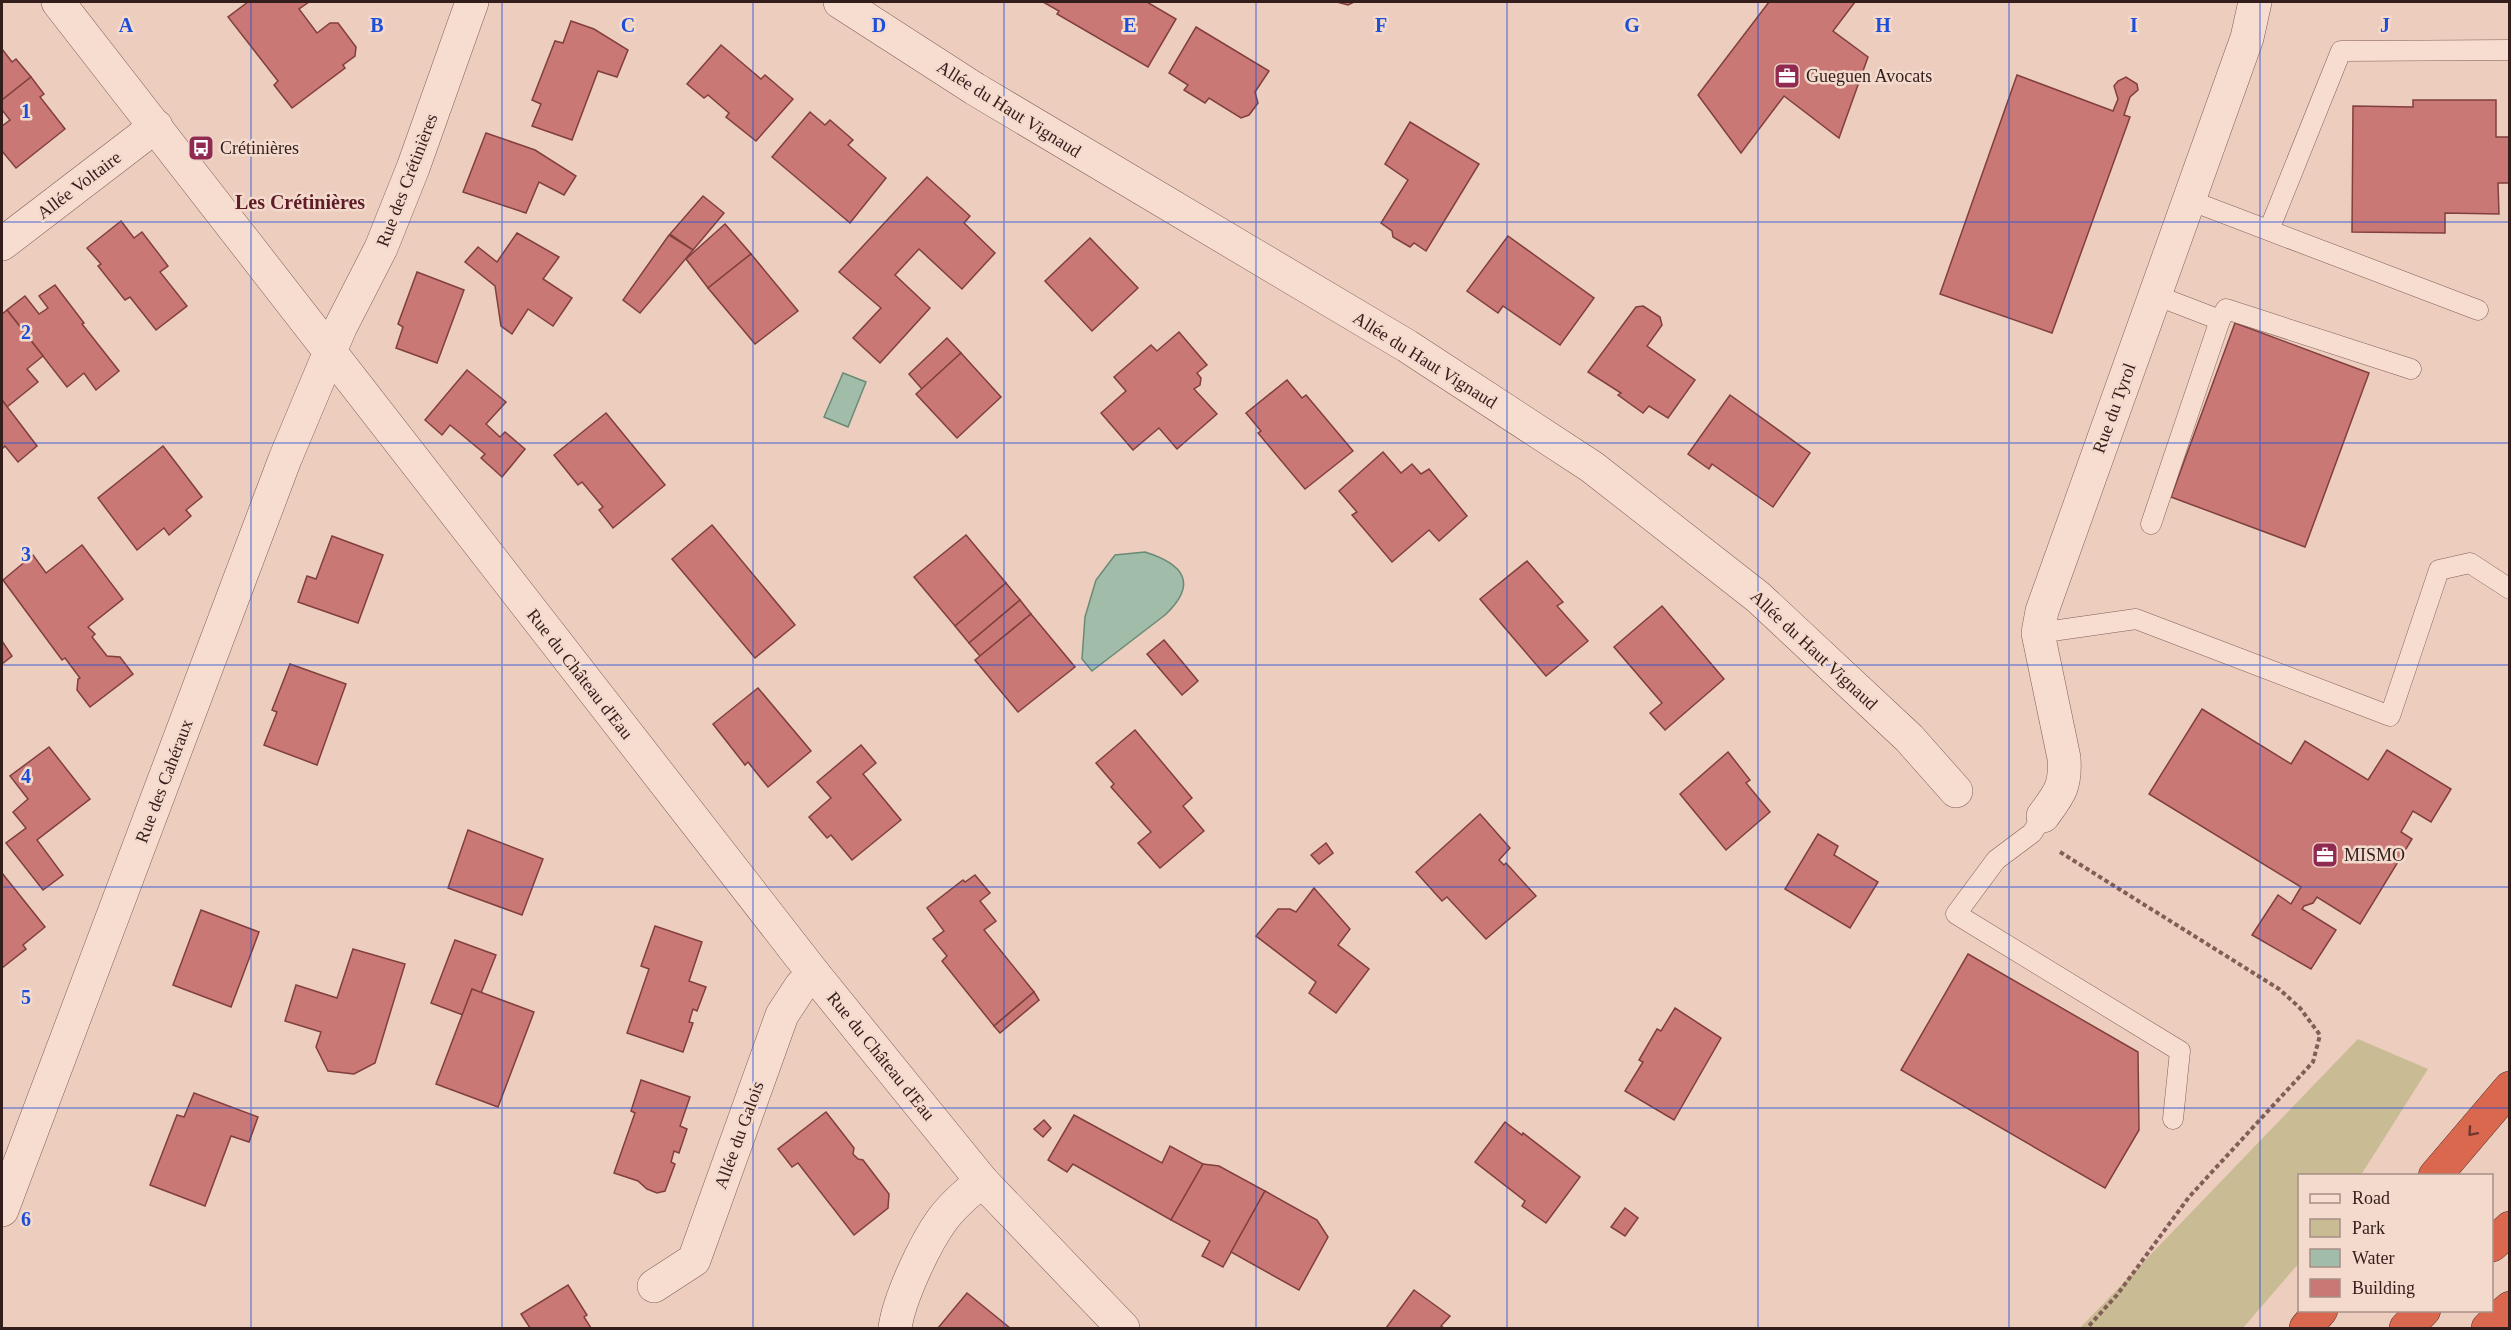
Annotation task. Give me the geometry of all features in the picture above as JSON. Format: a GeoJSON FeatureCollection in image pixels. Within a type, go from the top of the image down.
{"type":"FeatureCollection","features":[{"type":"Feature","properties":{"kind":"highway"},"geometry":{"type":"LineString","coordinates":[[2437,1174],[2510,1088]]}},
{"type":"Feature","properties":{"kind":"highway"},"geometry":{"type":"LineString","coordinates":[[2493,1244],[2510,1228]]}},
{"type":"Feature","properties":{"kind":"highway"},"geometry":{"type":"LineString","coordinates":[[2488,1329],[2510,1308]]}},
{"type":"Feature","properties":{"kind":"highway"},"geometry":{"type":"LineString","coordinates":[[2306,1329],[2320,1312]]}},
{"type":"Feature","properties":{"kind":"highway"},"geometry":{"type":"LineString","coordinates":[[2406,1329],[2423,1312]]}},
{"type":"Feature","properties":{"kind":"street","name":"Rue du Château d'Eau"},"geometry":{"type":"LineString","coordinates":[[58,2],[814,974],[982,1181],[1123,1329]]}},
{"type":"Feature","properties":{"kind":"street","name":"Rue des Crétinières"},"geometry":{"type":"LineString","coordinates":[[329,352],[381,248],[413,168],[472,2]]}},
{"type":"Feature","properties":{"kind":"street","name":"Allée du Haut Vignaud"},"geometry":{"type":"LineString","coordinates":[[840,2],[975,89],[1407,346],[1592,467],[1758,597],[1909,738],[1956,791]]}},
{"type":"Feature","properties":{"kind":"street","name":"Rue du Tyrol"},"geometry":{"type":"LineString","coordinates":[[2043,816],[2062,790],[2065,777],[2064,758],[2038,633],[2042,611],[2247,38],[2255,2]]}},
{"type":"Feature","properties":{"kind":"street","name":"Allée Voltaire"},"geometry":{"type":"LineString","coordinates":[[2,244],[156,126]]}},
{"type":"Feature","properties":{"kind":"street","name":"Rue des Cahéraux"},"geometry":{"type":"LineString","coordinates":[[2,1210],[281,470],[329,352]]}},
{"type":"Feature","properties":{"kind":"street","name":"Allée du Galois"},"geometry":{"type":"LineString","coordinates":[[654,1286],[694,1260],[782,1015],[801,986],[814,974]]}},
{"type":"Feature","properties":{"kind":"street"},"geometry":{"type":"LineString","coordinates":[[895,1329],[914,1271],[941,1221],[960,1198],[982,1181]]}},
{"type":"Feature","properties":{"kind":"lane"},"geometry":{"type":"LineString","coordinates":[[2269,231],[2341,51],[2510,50]]}},
{"type":"Feature","properties":{"kind":"lane"},"geometry":{"type":"LineString","coordinates":[[2189,200],[2478,310]]}},
{"type":"Feature","properties":{"kind":"lane"},"geometry":{"type":"LineString","coordinates":[[2155,295],[2220,320]]}},
{"type":"Feature","properties":{"kind":"lane"},"geometry":{"type":"LineString","coordinates":[[2151,524],[2220,320],[2226,309],[2411,369]]}},
{"type":"Feature","properties":{"kind":"lane"},"geometry":{"type":"LineString","coordinates":[[2038,633],[2136,619],[2390,716],[2439,570],[2470,563],[2510,589]]}},
{"type":"Feature","properties":{"kind":"lane"},"geometry":{"type":"LineString","coordinates":[[2043,816],[2032,833],[1996,860],[1956,914],[2180,1051],[2173,1119]]}},
{"type":"Feature","properties":{"kind":"green space"},"geometry":{"type":"Polygon","coordinates":[[[2358,1039],[2428,1069],[2362,1174],[2298,1174],[2298,1264],[2243,1328],[2080,1328],[2358,1039]]]}},
{"type":"Feature","properties":{"kind":"water"},"geometry":{"type":"Polygon","coordinates":[[[843,373],[866,382],[848,427],[824,417],[843,373]]]}},
{"type":"Feature","properties":{"kind":"water"},"geometry":{"type":"Polygon","coordinates":[[[1145,552],[1169,562],[1177,569],[1184,584],[1182,593],[1165,615],[1092,671],[1082,659],[1085,617],[1096,580],[1115,555],[1145,552]]]}},
{"type":"Feature","properties":{"kind":"building"},"geometry":{"type":"Polygon","coordinates":[[[248,2],[309,2],[299,9],[317,33],[330,23],[338,23],[356,47],[355,56],[343,65],[345,68],[292,108],[274,85],[278,81],[228,17],[248,2]]]}},
{"type":"Feature","properties":{"kind":"building"},"geometry":{"type":"Polygon","coordinates":[[[1043,2],[1147,2],[1176,19],[1148,67],[1057,14],[1059,11],[1043,2]]]}},
{"type":"Feature","properties":{"kind":"building"},"geometry":{"type":"Polygon","coordinates":[[[1337,2],[1354,2],[1348,5],[1337,2]]]}},
{"type":"Feature","properties":{"kind":"building","name":"Gueguen Avocats"},"geometry":{"type":"Polygon","coordinates":[[[1769,2],[1855,2],[1833,31],[1868,57],[1839,138],[1784,96],[1741,153],[1698,95],[1769,2]]]}},
{"type":"Feature","properties":{"kind":"building"},"geometry":{"type":"Polygon","coordinates":[[[571,21],[594,29],[628,50],[617,77],[598,71],[572,140],[532,126],[541,104],[532,100],[555,41],[563,43],[571,21]]]}},
{"type":"Feature","properties":{"kind":"building"},"geometry":{"type":"Polygon","coordinates":[[[1196,27],[1269,71],[1255,92],[1258,103],[1249,115],[1241,118],[1209,98],[1205,103],[1184,90],[1188,85],[1169,73],[1196,27]]]}},
{"type":"Feature","properties":{"kind":"building"},"geometry":{"type":"Polygon","coordinates":[[[721,45],[761,79],[765,75],[793,99],[756,141],[726,117],[729,113],[708,95],[704,98],[687,84],[721,45]]]}},
{"type":"Feature","properties":{"kind":"building"},"geometry":{"type":"Polygon","coordinates":[[[2,49],[12,62],[16,59],[31,77],[2,100],[2,49]]]}},
{"type":"Feature","properties":{"kind":"building"},"geometry":{"type":"Polygon","coordinates":[[[2017,75],[2113,111],[2118,99],[2114,86],[2118,81],[2126,77],[2137,84],[2138,90],[2130,97],[2124,115],[2130,117],[2052,333],[1940,294],[2017,75]]]}},
{"type":"Feature","properties":{"kind":"building"},"geometry":{"type":"Polygon","coordinates":[[[31,77],[44,94],[40,97],[65,129],[16,168],[2,151],[2,126],[10,120],[2,110],[2,100],[31,77]]]}},
{"type":"Feature","properties":{"kind":"building"},"geometry":{"type":"Polygon","coordinates":[[[2413,100],[2496,100],[2496,137],[2510,137],[2510,183],[2498,183],[2499,214],[2445,213],[2445,233],[2352,232],[2353,106],[2413,107],[2413,100]]]}},
{"type":"Feature","properties":{"kind":"building"},"geometry":{"type":"Polygon","coordinates":[[[810,112],[825,125],[830,120],[853,140],[848,145],[886,178],[850,223],[772,157],[810,112]]]}},
{"type":"Feature","properties":{"kind":"building"},"geometry":{"type":"Polygon","coordinates":[[[1410,122],[1479,164],[1426,251],[1414,243],[1410,247],[1393,237],[1392,231],[1381,223],[1408,180],[1385,164],[1410,122]]]}},
{"type":"Feature","properties":{"kind":"building"},"geometry":{"type":"Polygon","coordinates":[[[486,133],[535,150],[576,176],[564,195],[539,182],[526,213],[463,192],[486,133]]]}},
{"type":"Feature","properties":{"kind":"building"},"geometry":{"type":"Polygon","coordinates":[[[927,177],[970,216],[964,223],[995,253],[962,289],[919,249],[895,275],[930,308],[880,363],[853,338],[881,308],[839,272],[927,177]]]}},
{"type":"Feature","properties":{"kind":"building"},"geometry":{"type":"Polygon","coordinates":[[[703,196],[724,213],[693,250],[670,234],[703,196]]]}},
{"type":"Feature","properties":{"kind":"building"},"geometry":{"type":"Polygon","coordinates":[[[121,221],[134,238],[142,232],[168,266],[160,272],[187,306],[156,330],[130,297],[125,300],[98,266],[101,264],[87,248],[121,221]]]}},
{"type":"Feature","properties":{"kind":"building"},"geometry":{"type":"Polygon","coordinates":[[[725,224],[751,254],[708,288],[686,259],[725,224]]]}},
{"type":"Feature","properties":{"kind":"building"},"geometry":{"type":"Polygon","coordinates":[[[517,233],[559,257],[543,279],[572,298],[553,326],[528,309],[512,334],[501,326],[495,286],[465,262],[478,247],[497,262],[517,233]]]}},
{"type":"Feature","properties":{"kind":"building"},"geometry":{"type":"Polygon","coordinates":[[[669,235],[693,250],[640,313],[623,300],[669,235]]]}},
{"type":"Feature","properties":{"kind":"building"},"geometry":{"type":"Polygon","coordinates":[[[1508,236],[1594,298],[1560,345],[1503,306],[1498,313],[1467,291],[1508,236]]]}},
{"type":"Feature","properties":{"kind":"building"},"geometry":{"type":"Polygon","coordinates":[[[1090,238],[1138,288],[1092,331],[1045,281],[1090,238]]]}},
{"type":"Feature","properties":{"kind":"building"},"geometry":{"type":"Polygon","coordinates":[[[751,254],[798,311],[755,344],[708,288],[751,254]]]}},
{"type":"Feature","properties":{"kind":"building"},"geometry":{"type":"Polygon","coordinates":[[[417,272],[464,290],[437,363],[396,348],[403,327],[398,324],[417,272]]]}},
{"type":"Feature","properties":{"kind":"building"},"geometry":{"type":"Polygon","coordinates":[[[55,285],[119,371],[96,390],[84,373],[67,387],[7,310],[25,296],[39,314],[48,308],[39,296],[55,285]]]}},
{"type":"Feature","properties":{"kind":"building"},"geometry":{"type":"Polygon","coordinates":[[[1643,306],[1660,317],[1662,325],[1647,346],[1695,380],[1668,418],[1649,406],[1643,413],[1618,395],[1621,393],[1588,372],[1636,307],[1643,306]]]}},
{"type":"Feature","properties":{"kind":"building"},"geometry":{"type":"Polygon","coordinates":[[[7,310],[43,356],[27,369],[38,382],[7,407],[2,400],[2,314],[7,310]]]}},
{"type":"Feature","properties":{"kind":"building"},"geometry":{"type":"Polygon","coordinates":[[[2235,323],[2369,373],[2305,547],[2171,497],[2235,323]]]}},
{"type":"Feature","properties":{"kind":"building"},"geometry":{"type":"Polygon","coordinates":[[[1179,332],[1207,365],[1197,373],[1201,378],[1200,385],[1194,389],[1217,414],[1177,449],[1159,428],[1133,450],[1101,413],[1126,391],[1114,377],[1151,345],[1157,351],[1179,332]]]}},
{"type":"Feature","properties":{"kind":"building"},"geometry":{"type":"Polygon","coordinates":[[[947,338],[961,353],[922,389],[909,374],[947,338]]]}},
{"type":"Feature","properties":{"kind":"building"},"geometry":{"type":"Polygon","coordinates":[[[961,353],[1001,397],[957,438],[916,394],[961,353]]]}},
{"type":"Feature","properties":{"kind":"building"},"geometry":{"type":"Polygon","coordinates":[[[467,370],[506,402],[486,424],[500,437],[505,432],[525,449],[502,477],[481,458],[485,454],[450,425],[442,435],[425,420],[467,370]]]}},
{"type":"Feature","properties":{"kind":"building"},"geometry":{"type":"Polygon","coordinates":[[[1287,380],[1302,398],[1306,395],[1353,451],[1305,489],[1258,433],[1261,431],[1246,413],[1287,380]]]}},
{"type":"Feature","properties":{"kind":"building"},"geometry":{"type":"Polygon","coordinates":[[[1730,395],[1810,453],[1773,507],[1712,464],[1709,469],[1688,454],[1730,395]]]}},
{"type":"Feature","properties":{"kind":"building"},"geometry":{"type":"Polygon","coordinates":[[[2,400],[37,446],[18,462],[5,446],[2,449],[2,400]]]}},
{"type":"Feature","properties":{"kind":"building"},"geometry":{"type":"Polygon","coordinates":[[[606,413],[665,485],[613,528],[599,510],[603,507],[582,482],[578,485],[554,455],[606,413]]]}},
{"type":"Feature","properties":{"kind":"building"},"geometry":{"type":"Polygon","coordinates":[[[163,446],[202,497],[186,510],[191,516],[169,535],[164,528],[137,550],[98,498],[163,446]]]}},
{"type":"Feature","properties":{"kind":"building"},"geometry":{"type":"Polygon","coordinates":[[[1383,452],[1401,473],[1412,464],[1421,474],[1429,469],[1467,516],[1439,541],[1429,530],[1392,562],[1352,515],[1357,512],[1339,491],[1383,452]]]}},
{"type":"Feature","properties":{"kind":"building"},"geometry":{"type":"Polygon","coordinates":[[[712,525],[795,625],[755,658],[672,559],[712,525]]]}},
{"type":"Feature","properties":{"kind":"building"},"geometry":{"type":"Polygon","coordinates":[[[966,535],[1006,583],[955,626],[914,577],[966,535]]]}},
{"type":"Feature","properties":{"kind":"building"},"geometry":{"type":"Polygon","coordinates":[[[332,536],[383,555],[358,623],[298,602],[307,576],[316,579],[332,536]]]}},
{"type":"Feature","properties":{"kind":"building"},"geometry":{"type":"Polygon","coordinates":[[[82,545],[123,599],[88,627],[95,634],[92,637],[107,656],[120,657],[133,674],[90,707],[77,690],[80,678],[65,658],[62,660],[3,580],[33,555],[46,573],[82,545]]]}},
{"type":"Feature","properties":{"kind":"building"},"geometry":{"type":"Polygon","coordinates":[[[1527,561],[1563,602],[1557,606],[1588,641],[1546,676],[1480,599],[1527,561]]]}},
{"type":"Feature","properties":{"kind":"building"},"geometry":{"type":"Polygon","coordinates":[[[1006,583],[1020,600],[969,643],[955,626],[1006,583]]]}},
{"type":"Feature","properties":{"kind":"building"},"geometry":{"type":"Polygon","coordinates":[[[1020,600],[1031,614],[980,656],[969,643],[1020,600]]]}},
{"type":"Feature","properties":{"kind":"building"},"geometry":{"type":"Polygon","coordinates":[[[1662,606],[1724,679],[1665,730],[1650,713],[1662,703],[1614,647],[1662,606]]]}},
{"type":"Feature","properties":{"kind":"building"},"geometry":{"type":"Polygon","coordinates":[[[1031,614],[1075,667],[1018,712],[975,660],[1031,614]]]}},
{"type":"Feature","properties":{"kind":"building"},"geometry":{"type":"Polygon","coordinates":[[[1164,640],[1198,681],[1182,695],[1147,654],[1164,640]]]}},
{"type":"Feature","properties":{"kind":"building"},"geometry":{"type":"Polygon","coordinates":[[[2,641],[12,656],[2,664],[2,641]]]}},
{"type":"Feature","properties":{"kind":"building"},"geometry":{"type":"Polygon","coordinates":[[[290,664],[346,684],[317,765],[264,745],[277,712],[272,710],[290,664]]]}},
{"type":"Feature","properties":{"kind":"building"},"geometry":{"type":"Polygon","coordinates":[[[758,688],[811,751],[768,787],[748,762],[745,765],[713,724],[758,688]]]}},
{"type":"Feature","properties":{"kind":"building","name":"MISMO"},"geometry":{"type":"Polygon","coordinates":[[[2202,709],[2291,764],[2305,741],[2368,780],[2387,750],[2451,789],[2431,822],[2413,811],[2401,832],[2412,839],[2360,924],[2317,897],[2313,903],[2304,906],[2302,909],[2336,930],[2311,969],[2252,935],[2278,895],[2291,904],[2301,887],[2149,794],[2202,709]]]}},
{"type":"Feature","properties":{"kind":"building"},"geometry":{"type":"Polygon","coordinates":[[[1135,730],[1192,798],[1183,806],[1204,831],[1160,868],[1138,843],[1151,832],[1111,787],[1114,784],[1096,763],[1135,730]]]}},
{"type":"Feature","properties":{"kind":"building"},"geometry":{"type":"Polygon","coordinates":[[[861,745],[876,763],[863,774],[901,820],[852,860],[831,835],[827,838],[809,817],[831,798],[817,782],[861,745]]]}},
{"type":"Feature","properties":{"kind":"building"},"geometry":{"type":"Polygon","coordinates":[[[49,747],[90,799],[37,840],[63,875],[43,890],[6,843],[26,828],[13,812],[28,799],[10,776],[49,747]]]}},
{"type":"Feature","properties":{"kind":"building"},"geometry":{"type":"Polygon","coordinates":[[[1728,752],[1750,780],[1746,783],[1770,812],[1726,850],[1680,794],[1728,752]]]}},
{"type":"Feature","properties":{"kind":"building"},"geometry":{"type":"Polygon","coordinates":[[[1480,814],[1510,848],[1499,860],[1504,865],[1506,863],[1536,896],[1486,939],[1447,897],[1442,901],[1416,872],[1480,814]]]}},
{"type":"Feature","properties":{"kind":"building"},"geometry":{"type":"Polygon","coordinates":[[[468,830],[543,859],[522,915],[448,888],[468,830]]]}},
{"type":"Feature","properties":{"kind":"building"},"geometry":{"type":"Polygon","coordinates":[[[1818,834],[1838,846],[1834,855],[1878,882],[1850,928],[1785,889],[1818,834]]]}},
{"type":"Feature","properties":{"kind":"building"},"geometry":{"type":"Polygon","coordinates":[[[1326,843],[1333,853],[1319,864],[1311,855],[1326,843]]]}},
{"type":"Feature","properties":{"kind":"building"},"geometry":{"type":"Polygon","coordinates":[[[2,873],[45,927],[23,945],[26,949],[2,968],[2,873]]]}},
{"type":"Feature","properties":{"kind":"building"},"geometry":{"type":"Polygon","coordinates":[[[975,875],[990,893],[980,901],[996,921],[984,930],[1034,992],[994,1026],[942,961],[947,956],[933,939],[944,931],[927,908],[963,880],[965,882],[975,875]]]}},
{"type":"Feature","properties":{"kind":"building"},"geometry":{"type":"Polygon","coordinates":[[[1314,888],[1350,929],[1338,945],[1369,969],[1336,1013],[1309,993],[1316,982],[1256,936],[1278,909],[1290,909],[1296,912],[1314,888]]]}},
{"type":"Feature","properties":{"kind":"building"},"geometry":{"type":"Polygon","coordinates":[[[201,910],[259,932],[231,1007],[173,985],[201,910]]]}},
{"type":"Feature","properties":{"kind":"building"},"geometry":{"type":"Polygon","coordinates":[[[655,926],[702,942],[689,981],[706,987],[697,1011],[693,1009],[689,1022],[693,1023],[683,1052],[627,1033],[649,969],[641,966],[655,926]]]}},
{"type":"Feature","properties":{"kind":"building"},"geometry":{"type":"Polygon","coordinates":[[[455,940],[496,955],[481,993],[472,989],[463,1015],[431,1003],[455,940]]]}},
{"type":"Feature","properties":{"kind":"building"},"geometry":{"type":"Polygon","coordinates":[[[353,949],[405,964],[375,1063],[354,1074],[328,1071],[316,1047],[321,1032],[285,1021],[296,985],[337,998],[353,949]]]}},
{"type":"Feature","properties":{"kind":"building"},"geometry":{"type":"Polygon","coordinates":[[[1968,954],[2138,1052],[2139,1130],[2105,1188],[1901,1070],[1968,954]]]}},
{"type":"Feature","properties":{"kind":"building"},"geometry":{"type":"Polygon","coordinates":[[[472,989],[534,1012],[498,1107],[436,1084],[472,989]]]}},
{"type":"Feature","properties":{"kind":"building"},"geometry":{"type":"Polygon","coordinates":[[[1034,992],[1039,1000],[1000,1033],[994,1026],[1034,992]]]}},
{"type":"Feature","properties":{"kind":"building"},"geometry":{"type":"Polygon","coordinates":[[[1675,1008],[1721,1038],[1674,1120],[1625,1091],[1643,1062],[1639,1060],[1657,1029],[1661,1031],[1675,1008]]]}},
{"type":"Feature","properties":{"kind":"building"},"geometry":{"type":"Polygon","coordinates":[[[641,1080],[690,1097],[680,1126],[687,1129],[679,1153],[674,1151],[671,1162],[675,1164],[665,1191],[657,1193],[647,1189],[638,1181],[614,1173],[635,1113],[631,1111],[641,1080]]]}},
{"type":"Feature","properties":{"kind":"building"},"geometry":{"type":"Polygon","coordinates":[[[194,1093],[258,1117],[249,1142],[231,1136],[205,1206],[150,1185],[177,1115],[184,1117],[194,1093]]]}},
{"type":"Feature","properties":{"kind":"building"},"geometry":{"type":"Polygon","coordinates":[[[826,1112],[854,1148],[853,1154],[863,1160],[889,1194],[888,1208],[854,1235],[798,1163],[792,1167],[778,1149],[826,1112]]]}},
{"type":"Feature","properties":{"kind":"building"},"geometry":{"type":"Polygon","coordinates":[[[1074,1115],[1162,1163],[1170,1146],[1203,1164],[1171,1220],[1073,1164],[1067,1172],[1048,1160],[1074,1115]]]}},
{"type":"Feature","properties":{"kind":"building"},"geometry":{"type":"Polygon","coordinates":[[[1044,1120],[1051,1128],[1043,1137],[1034,1129],[1044,1120]]]}},
{"type":"Feature","properties":{"kind":"building"},"geometry":{"type":"Polygon","coordinates":[[[1505,1122],[1580,1177],[1546,1223],[1522,1206],[1525,1201],[1475,1162],[1505,1122]]]}},
{"type":"Feature","properties":{"kind":"building"},"geometry":{"type":"Polygon","coordinates":[[[1203,1164],[1219,1166],[1265,1191],[1223,1267],[1202,1256],[1210,1241],[1171,1220],[1203,1164]]]}},
{"type":"Feature","properties":{"kind":"building"},"geometry":{"type":"Polygon","coordinates":[[[1265,1191],[1317,1220],[1328,1237],[1299,1290],[1231,1252],[1265,1191]]]}},
{"type":"Feature","properties":{"kind":"building"},"geometry":{"type":"Polygon","coordinates":[[[1625,1208],[1638,1218],[1625,1236],[1611,1227],[1625,1208]]]}},
{"type":"Feature","properties":{"kind":"building"},"geometry":{"type":"Polygon","coordinates":[[[568,1285],[587,1315],[584,1317],[591,1328],[530,1328],[521,1314],[568,1285]]]}},
{"type":"Feature","properties":{"kind":"building"},"geometry":{"type":"Polygon","coordinates":[[[1414,1290],[1450,1316],[1441,1326],[1444,1328],[1386,1328],[1414,1290]]]}},
{"type":"Feature","properties":{"kind":"building"},"geometry":{"type":"Polygon","coordinates":[[[967,1293],[1010,1328],[938,1328],[967,1293]]]}},
{"type":"Feature","properties":{"kind":"place","name":"Gueguen Avocats"},"geometry":{"type":"Point","coordinates":[1787,76]}},
{"type":"Feature","properties":{"kind":"place","name":"Crétinières"},"geometry":{"type":"Point","coordinates":[201,148]}},
{"type":"Feature","properties":{"kind":"place","name":"MISMO"},"geometry":{"type":"Point","coordinates":[2325,855]}},
{"type":"Feature","properties":{"kind":"district","name":"Les Crétinières"},"geometry":{"type":"Point","coordinates":[300,202]}}]}
